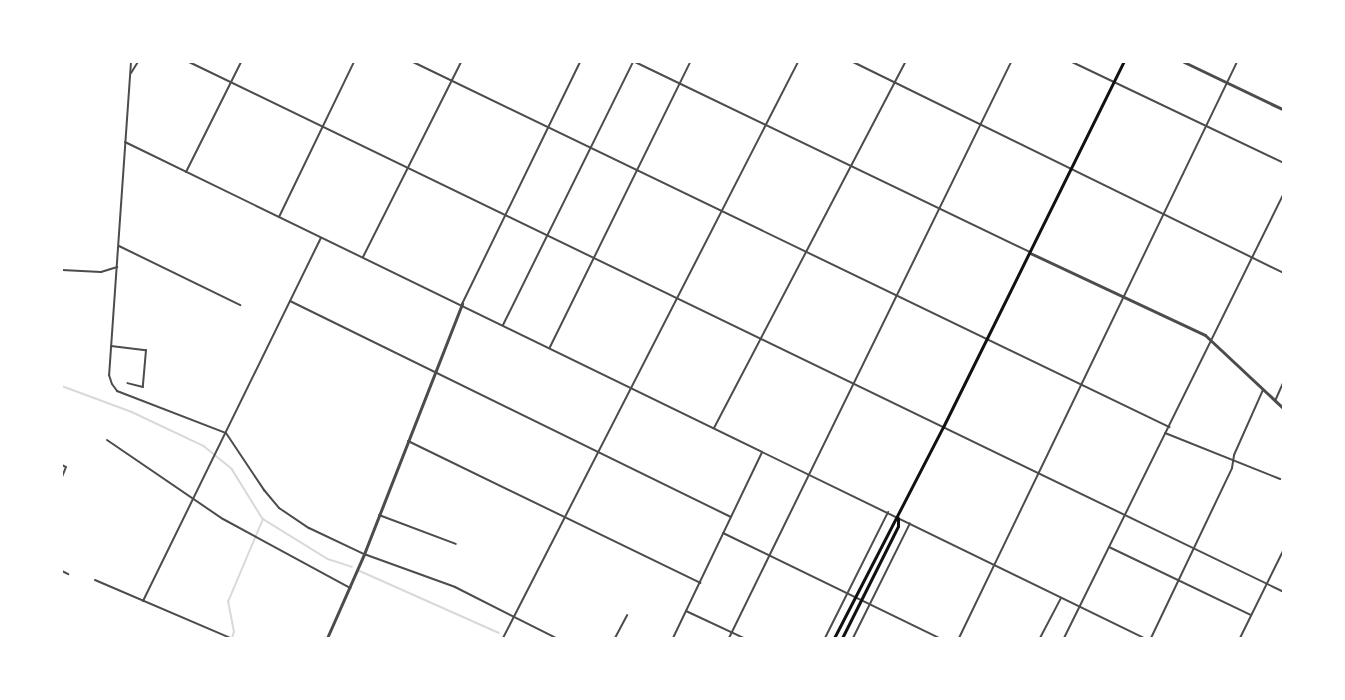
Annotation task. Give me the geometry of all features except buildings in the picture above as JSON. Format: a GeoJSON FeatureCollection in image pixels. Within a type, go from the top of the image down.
{"type":"FeatureCollection","features":[{"type":"Feature","properties":{"kind":"main road"},"geometry":{"type":"LineString","coordinates":[[834,639],[890,523],[898,517],[944,427],[1123,62]]}},
{"type":"Feature","properties":{"kind":"main road"},"geometry":{"type":"LineString","coordinates":[[842,639],[898,526],[898,517]]}},
{"type":"Feature","properties":{"kind":"street"},"geometry":{"type":"LineString","coordinates":[[131,62],[111,346],[112,384],[117,391],[226,433],[279,508],[309,528],[364,554],[455,587],[556,639]]}},
{"type":"Feature","properties":{"kind":"street"},"geometry":{"type":"LineString","coordinates":[[130,76],[138,62]]}},
{"type":"Feature","properties":{"kind":"street"},"geometry":{"type":"LineString","coordinates":[[189,62],[408,166],[1284,592]]}},
{"type":"Feature","properties":{"kind":"street"},"geometry":{"type":"LineString","coordinates":[[186,172],[241,62]]}},
{"type":"Feature","properties":{"kind":"street"},"geometry":{"type":"LineString","coordinates":[[279,217],[354,62]]}},
{"type":"Feature","properties":{"kind":"street"},"geometry":{"type":"LineString","coordinates":[[412,62],[897,294],[1168,427]]}},
{"type":"Feature","properties":{"kind":"street"},"geometry":{"type":"LineString","coordinates":[[363,257],[461,62]]}},
{"type":"Feature","properties":{"kind":"street"},"geometry":{"type":"LineString","coordinates":[[327,639],[364,554],[462,304],[580,62]]}},
{"type":"Feature","properties":{"kind":"street"},"geometry":{"type":"LineString","coordinates":[[503,325],[634,62],[1212,340],[1284,409]]}},
{"type":"Feature","properties":{"kind":"street"},"geometry":{"type":"LineString","coordinates":[[549,348],[690,62]]}},
{"type":"Feature","properties":{"kind":"street"},"geometry":{"type":"LineString","coordinates":[[503,639],[676,296],[798,62]]}},
{"type":"Feature","properties":{"kind":"street"},"geometry":{"type":"LineString","coordinates":[[853,62],[1072,166],[1284,273]]}},
{"type":"Feature","properties":{"kind":"street"},"geometry":{"type":"LineString","coordinates":[[714,428],[763,338],[905,62]]}},
{"type":"Feature","properties":{"kind":"street"},"geometry":{"type":"LineString","coordinates":[[729,639],[1011,62]]}},
{"type":"Feature","properties":{"kind":"street"},"geometry":{"type":"LineString","coordinates":[[1072,62],[1284,163]]}},
{"type":"Feature","properties":{"kind":"street"},"geometry":{"type":"LineString","coordinates":[[1184,62],[1284,110]]}},
{"type":"Feature","properties":{"kind":"street"},"geometry":{"type":"LineString","coordinates":[[959,639],[1237,62]]}},
{"type":"Feature","properties":{"kind":"street"},"geometry":{"type":"LineString","coordinates":[[125,142],[462,304],[1144,639]]}},
{"type":"Feature","properties":{"kind":"street"},"geometry":{"type":"LineString","coordinates":[[1064,639],[1284,193]]}},
{"type":"Feature","properties":{"kind":"street"},"geometry":{"type":"LineString","coordinates":[[143,601],[321,238]]}},
{"type":"Feature","properties":{"kind":"street"},"geometry":{"type":"LineString","coordinates":[[118,246],[240,305]]}},
{"type":"Feature","properties":{"kind":"street"},"geometry":{"type":"LineString","coordinates":[[62,270],[101,272],[117,267]]}},
{"type":"Feature","properties":{"kind":"street"},"geometry":{"type":"LineString","coordinates":[[290,301],[731,517]]}},
{"type":"Feature","properties":{"kind":"street"},"geometry":{"type":"LineString","coordinates":[[111,346],[146,350],[143,387],[127,383]]}},
{"type":"Feature","properties":{"kind":"street"},"geometry":{"type":"LineString","coordinates":[[1275,401],[1284,381]]}},
{"type":"Feature","properties":{"kind":"street"},"geometry":{"type":"LineString","coordinates":[[1151,639],[1194,549],[1263,390]]}},
{"type":"Feature","properties":{"kind":"street"},"geometry":{"type":"LineString","coordinates":[[1165,433],[1280,479]]}},
{"type":"Feature","properties":{"kind":"street"},"geometry":{"type":"LineString","coordinates":[[107,440],[249,534],[350,588]]}},
{"type":"Feature","properties":{"kind":"street"},"geometry":{"type":"LineString","coordinates":[[408,441],[700,583]]}},
{"type":"Feature","properties":{"kind":"street"},"geometry":{"type":"LineString","coordinates":[[673,639],[763,451]]}},
{"type":"Feature","properties":{"kind":"street"},"geometry":{"type":"LineString","coordinates":[[62,465],[66,467],[62,477]]}},
{"type":"Feature","properties":{"kind":"street"},"geometry":{"type":"LineString","coordinates":[[825,639],[888,512]]}},
{"type":"Feature","properties":{"kind":"street"},"geometry":{"type":"LineString","coordinates":[[379,515],[456,544]]}},
{"type":"Feature","properties":{"kind":"street"},"geometry":{"type":"LineString","coordinates":[[853,639],[909,523]]}},
{"type":"Feature","properties":{"kind":"street"},"geometry":{"type":"LineString","coordinates":[[723,532],[939,639]]}},
{"type":"Feature","properties":{"kind":"street"},"geometry":{"type":"LineString","coordinates":[[1109,547],[1251,615]]}},
{"type":"Feature","properties":{"kind":"street"},"geometry":{"type":"LineString","coordinates":[[1240,639],[1284,549]]}},
{"type":"Feature","properties":{"kind":"street"},"geometry":{"type":"LineString","coordinates":[[62,571],[68,574]]}},
{"type":"Feature","properties":{"kind":"street"},"geometry":{"type":"LineString","coordinates":[[95,580],[230,639]]}},
{"type":"Feature","properties":{"kind":"street"},"geometry":{"type":"LineString","coordinates":[[1040,639],[1061,598]]}},
{"type":"Feature","properties":{"kind":"street"},"geometry":{"type":"LineString","coordinates":[[686,611],[744,639]]}},
{"type":"Feature","properties":{"kind":"street"},"geometry":{"type":"LineString","coordinates":[[615,639],[627,615]]}},
{"type":"Feature","properties":{"kind":"waterway"},"geometry":{"type":"LineString","coordinates":[[62,386],[132,412],[204,446],[232,469],[263,519],[328,559],[352,567]]}},
{"type":"Feature","properties":{"kind":"waterway"},"geometry":{"type":"LineString","coordinates":[[232,638],[234,632],[228,602],[263,519]]}},
{"type":"Feature","properties":{"kind":"waterway"},"geometry":{"type":"LineString","coordinates":[[360,571],[499,633]]}}]}
